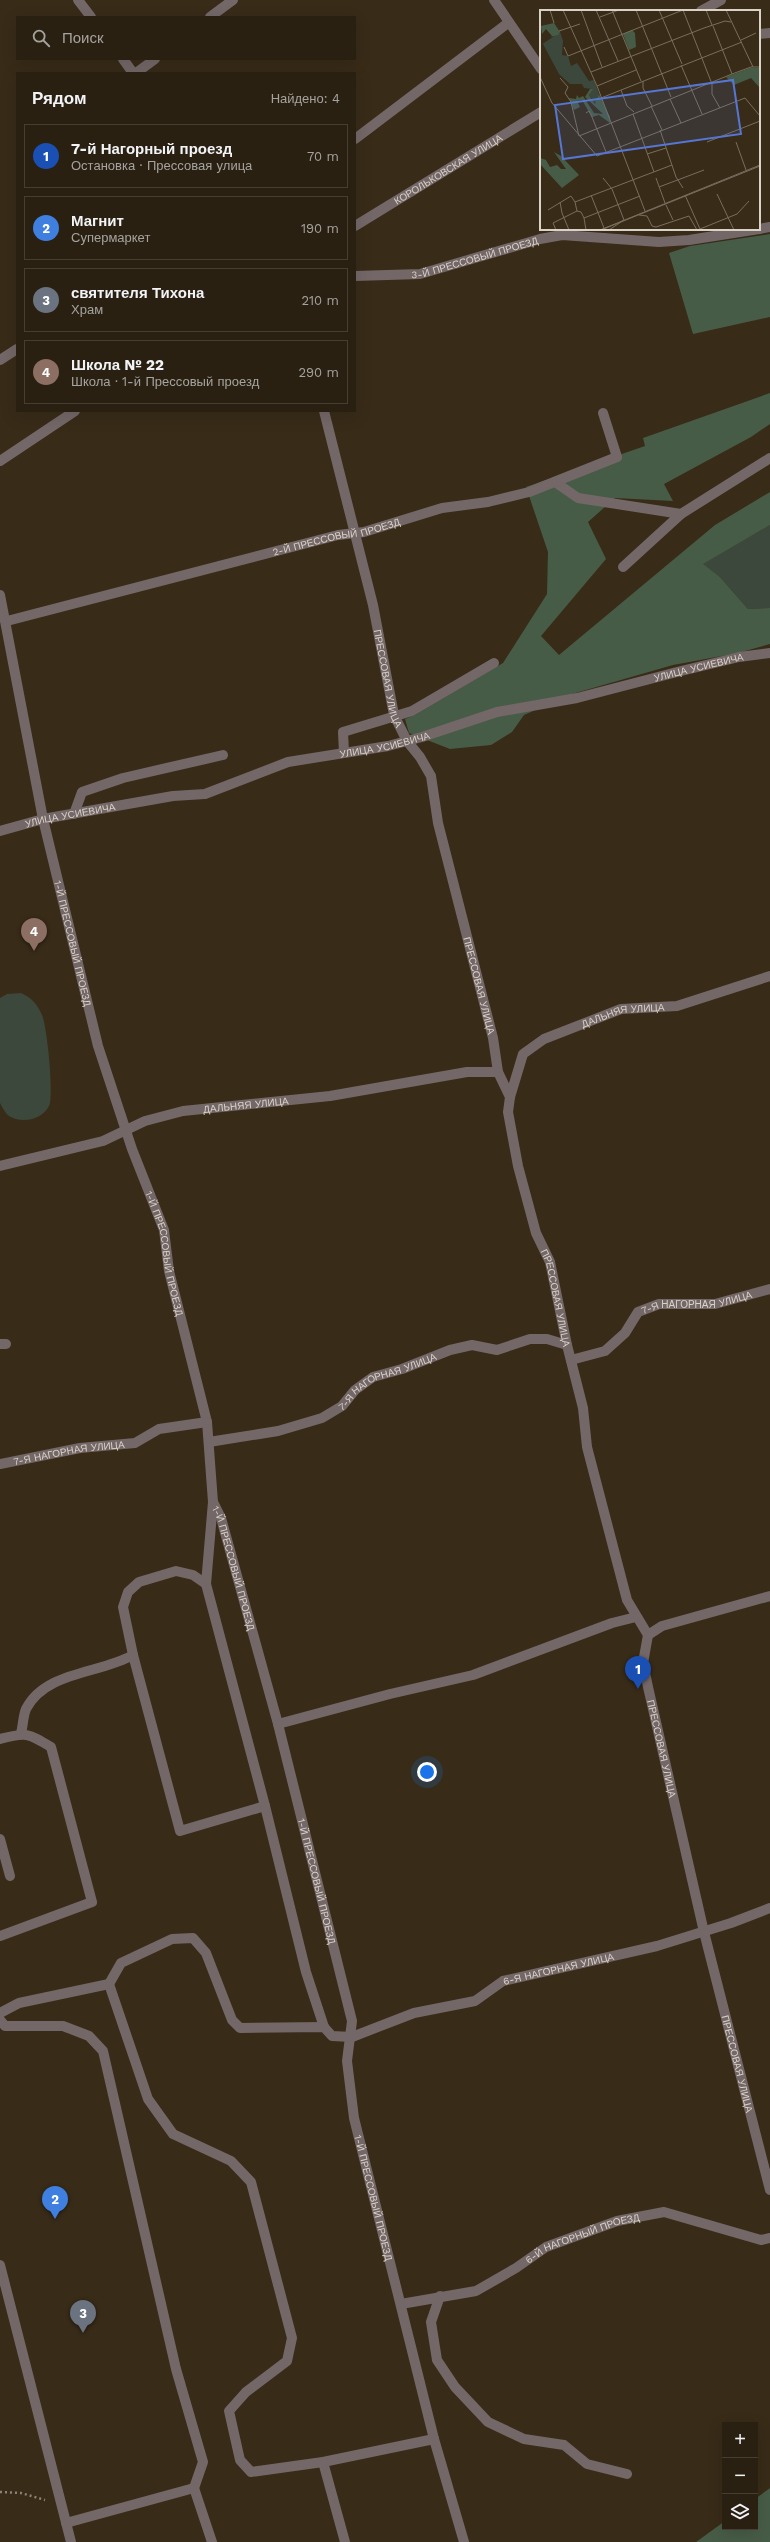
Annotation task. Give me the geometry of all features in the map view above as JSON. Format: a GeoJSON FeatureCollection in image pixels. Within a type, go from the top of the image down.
{"type":"FeatureCollection","features":[{"type":"Feature","properties":{"kind":"street"},"geometry":{"type":"LineString","coordinates":[[78,0],[90,16]]}},
{"type":"Feature","properties":{"kind":"street"},"geometry":{"type":"LineString","coordinates":[[211,16],[233,0]]}},
{"type":"Feature","properties":{"kind":"street"},"geometry":{"type":"LineString","coordinates":[[494,0],[508,23],[540,68]]}},
{"type":"Feature","properties":{"kind":"street"},"geometry":{"type":"LineString","coordinates":[[703,10],[721,0]]}},
{"type":"Feature","properties":{"kind":"street"},"geometry":{"type":"LineString","coordinates":[[356,138],[508,23]]}},
{"type":"Feature","properties":{"kind":"street"},"geometry":{"type":"LineString","coordinates":[[760,34],[770,33]]}},
{"type":"Feature","properties":{"kind":"street"},"geometry":{"type":"LineString","coordinates":[[124,60],[134,72]]}},
{"type":"Feature","properties":{"kind":"street"},"geometry":{"type":"LineString","coordinates":[[136,72],[154,60]]}},
{"type":"Feature","properties":{"kind":"street","name":"КОРОЛЬКОВСКАЯ УЛИЦА"},"geometry":{"type":"LineString","coordinates":[[356,225],[540,113]]}},
{"type":"Feature","properties":{"kind":"street","name":"3-Й ПРЕССОВЫЙ ПРОЕЗД"},"geometry":{"type":"LineString","coordinates":[[760,229],[770,228]]}},
{"type":"Feature","properties":{"kind":"street","name":"3-Й ПРЕССОВЫЙ ПРОЕЗД"},"geometry":{"type":"LineString","coordinates":[[356,276],[420,274],[540,239],[562,235],[659,242],[689,240],[753,230]]}},
{"type":"Feature","properties":{"kind":"street"},"geometry":{"type":"LineString","coordinates":[[0,360],[16,350]]}},
{"type":"Feature","properties":{"kind":"street"},"geometry":{"type":"LineString","coordinates":[[0,461],[74,412]]}},
{"type":"Feature","properties":{"kind":"street","name":"ПРЕССОВАЯ УЛИЦА"},"geometry":{"type":"LineString","coordinates":[[324,412],[373,605],[394,715],[407,741],[420,757],[431,776],[438,823],[493,1038],[498,1072],[510,1097],[508,1112],[518,1166],[536,1233],[550,1262],[567,1344],[583,1408],[587,1447],[627,1600],[648,1635],[643,1663],[704,1932],[770,2190]]}},
{"type":"Feature","properties":{"kind":"street","name":"2-Й ПРЕССОВЫЙ ПРОЕЗД"},"geometry":{"type":"LineString","coordinates":[[7,620],[354,532],[364,532],[442,508],[488,502],[529,492],[617,458],[603,413]]}},
{"type":"Feature","properties":{"kind":"street"},"geometry":{"type":"LineString","coordinates":[[622,566],[681,514],[770,458]]}},
{"type":"Feature","properties":{"kind":"street"},"geometry":{"type":"LineString","coordinates":[[555,482],[578,498],[681,514]]}},
{"type":"Feature","properties":{"kind":"street","name":"1-Й ПРЕССОВЫЙ ПРОЕЗД"},"geometry":{"type":"LineString","coordinates":[[0,595],[7,620],[43,819],[98,1046],[126,1130],[164,1230],[169,1271],[207,1422],[213,1502],[221,1518],[278,1724],[352,2021],[352,2037],[347,2061],[354,2118],[434,2439],[464,2542]]}},
{"type":"Feature","properties":{"kind":"street","name":"УЛИЦА УСИЕВИЧА"},"geometry":{"type":"LineString","coordinates":[[0,831],[43,819],[173,796],[205,794],[288,762],[407,741],[498,712],[577,698],[739,657],[770,653]]}},
{"type":"Feature","properties":{"kind":"street"},"geometry":{"type":"LineString","coordinates":[[344,753],[343,732],[394,715],[412,711],[494,663]]}},
{"type":"Feature","properties":{"kind":"street"},"geometry":{"type":"LineString","coordinates":[[74,814],[82,792],[123,778],[223,755]]}},
{"type":"Feature","properties":{"kind":"street","name":"ДАЛЬНЯЯ УЛИЦА"},"geometry":{"type":"LineString","coordinates":[[510,1097],[523,1054],[544,1039],[620,1009],[677,1006],[770,976]]}},
{"type":"Feature","properties":{"kind":"street","name":"ДАЛЬНЯЯ УЛИЦА"},"geometry":{"type":"LineString","coordinates":[[0,1166],[103,1141],[145,1121],[183,1111],[330,1096],[467,1072],[498,1072]]}},
{"type":"Feature","properties":{"kind":"street","name":"7-Я НАГОРНАЯ УЛИЦА"},"geometry":{"type":"LineString","coordinates":[[571,1360],[605,1351],[625,1333],[638,1312],[659,1304],[715,1304],[770,1289]]}},
{"type":"Feature","properties":{"kind":"street","name":"7-Я НАГОРНАЯ УЛИЦА"},"geometry":{"type":"LineString","coordinates":[[209,1442],[278,1431],[322,1418],[342,1406],[355,1390],[373,1377],[402,1369],[450,1350],[472,1345],[497,1350],[530,1339],[546,1339],[567,1344]]}},
{"type":"Feature","properties":{"kind":"street","name":"7-Я НАГОРНАЯ УЛИЦА"},"geometry":{"type":"LineString","coordinates":[[0,1464],[80,1448],[135,1443],[159,1429],[207,1422]]}},
{"type":"Feature","properties":{"kind":"street"},"geometry":{"type":"LineString","coordinates":[[213,1502],[206,1584],[265,1806],[306,1972],[324,2027],[332,2036],[352,2037]]}},
{"type":"Feature","properties":{"kind":"street"},"geometry":{"type":"LineString","coordinates":[[206,1584],[193,1575],[176,1571],[139,1582],[128,1592],[123,1607],[133,1655],[180,1831],[265,1806]]}},
{"type":"Feature","properties":{"kind":"street"},"geometry":{"type":"LineString","coordinates":[[648,1635],[662,1626],[770,1596]]}},
{"type":"Feature","properties":{"kind":"street"},"geometry":{"type":"LineString","coordinates":[[278,1724],[390,1694],[473,1675],[612,1623],[636,1617]]}},
{"type":"Feature","properties":{"kind":"street"},"geometry":{"type":"LineString","coordinates":[[21,1733],[26,1709],[44,1688],[64,1678],[117,1664],[133,1655]]}},
{"type":"Feature","properties":{"kind":"street"},"geometry":{"type":"LineString","coordinates":[[0,1739],[21,1733],[33,1736],[51,1747],[92,1902],[0,1936]]}},
{"type":"Feature","properties":{"kind":"street"},"geometry":{"type":"LineString","coordinates":[[0,1839],[10,1876]]}},
{"type":"Feature","properties":{"kind":"street","name":"6-Я НАГОРНАЯ УЛИЦА"},"geometry":{"type":"LineString","coordinates":[[352,2037],[414,2013],[475,2001],[503,1981],[657,1946],[704,1932],[770,1908]]}},
{"type":"Feature","properties":{"kind":"street"},"geometry":{"type":"LineString","coordinates":[[0,2013],[19,2003],[109,1984],[122,1964],[172,1939],[193,1938],[206,1953],[232,2020],[240,2028],[324,2027]]}},
{"type":"Feature","properties":{"kind":"street"},"geometry":{"type":"LineString","coordinates":[[109,1984],[148,2099],[173,2134],[231,2160],[251,2182],[292,2338],[287,2361],[246,2392],[234,2403],[229,2412],[240,2460],[251,2472],[323,2462],[434,2439]]}},
{"type":"Feature","properties":{"kind":"street"},"geometry":{"type":"LineString","coordinates":[[0,2020],[5,2026],[63,2026],[89,2036],[103,2052],[176,2369],[203,2462],[194,2488],[212,2542]]}},
{"type":"Feature","properties":{"kind":"street","name":"6-Й НАГОРНЫЙ ПРОЕЗД"},"geometry":{"type":"LineString","coordinates":[[401,2304],[440,2296],[476,2291],[516,2268],[546,2247],[617,2221],[664,2212],[761,2240],[770,2238]]}},
{"type":"Feature","properties":{"kind":"street"},"geometry":{"type":"LineString","coordinates":[[0,2265],[71,2542]]}},
{"type":"Feature","properties":{"kind":"street"},"geometry":{"type":"LineString","coordinates":[[440,2296],[431,2322],[437,2360],[455,2387],[488,2422],[524,2439],[564,2445],[588,2464],[627,2474]]}},
{"type":"Feature","properties":{"kind":"street"},"geometry":{"type":"LineString","coordinates":[[323,2462],[345,2542]]}},
{"type":"Feature","properties":{"kind":"street"},"geometry":{"type":"LineString","coordinates":[[66,2523],[194,2488]]}},
{"type":"Feature","properties":{"kind":"path"},"geometry":{"type":"LineString","coordinates":[[0,2492],[21,2493],[61,2504]]}},
{"type":"Feature","properties":{"kind":"green space"},"geometry":{"type":"Polygon","coordinates":[[[770,234],[770,317],[693,334],[669,253],[690,246],[770,234]]]}},
{"type":"Feature","properties":{"kind":"green space"},"geometry":{"type":"Polygon","coordinates":[[[770,393],[770,424],[751,437],[664,484],[673,501],[615,498],[588,522],[606,559],[541,636],[559,655],[715,525],[770,492],[770,525],[703,564],[720,577],[748,609],[770,608],[770,644],[738,653],[673,665],[572,694],[524,715],[512,732],[491,745],[450,749],[409,733],[405,719],[415,715],[503,663],[547,594],[548,552],[526,487],[645,446],[643,438],[770,393]]]}},
{"type":"Feature","properties":{"kind":"green space"},"geometry":{"type":"Polygon","coordinates":[[[770,525],[770,608],[748,609],[720,577],[702,564],[770,525]]]}},
{"type":"Feature","properties":{"kind":"green space"},"geometry":{"type":"Polygon","coordinates":[[[21,993],[34,1002],[42,1015],[46,1032],[51,1089],[49,1106],[46,1111],[41,1115],[25,1120],[19,1120],[9,1116],[0,1103],[0,998],[7,994],[21,993]]]}},
{"type":"Feature","properties":{"kind":"green space"},"geometry":{"type":"Polygon","coordinates":[[[770,2488],[770,2542],[696,2542],[722,2523],[722,2530],[758,2530],[758,2497],[770,2488]]]}},
{"type":"Feature","properties":{"kind":"place","name":"Школа № 22"},"geometry":{"type":"Point","coordinates":[34,951]}},
{"type":"Feature","properties":{"kind":"place","name":"7-й Нагорный проезд"},"geometry":{"type":"Point","coordinates":[638,1689]}},
{"type":"Feature","properties":{"kind":"place","name":"Магнит"},"geometry":{"type":"Point","coordinates":[55,2219]}},
{"type":"Feature","properties":{"kind":"place","name":"святителя Тихона"},"geometry":{"type":"Point","coordinates":[83,2333]}}]}
